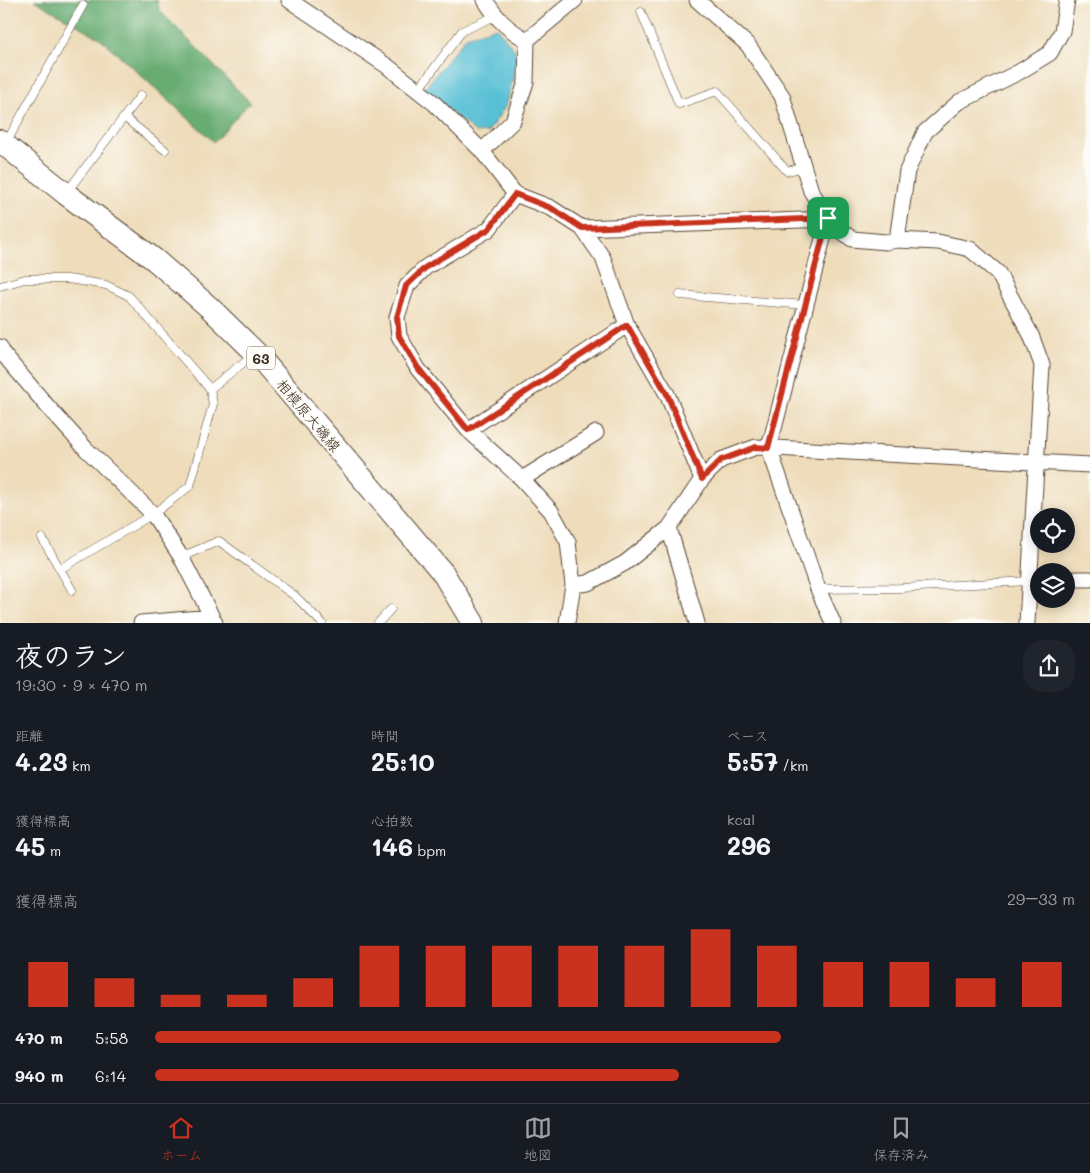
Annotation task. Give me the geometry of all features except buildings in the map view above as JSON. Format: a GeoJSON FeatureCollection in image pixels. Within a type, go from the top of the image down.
{"type":"FeatureCollection","features":[{"type":"Feature","properties":{"kind":"main road","name":"相模原大磯線"},"geometry":{"type":"LineString","coordinates":[[2,144],[155,260],[210,308],[256,352],[443,573],[473,623]]}},
{"type":"Feature","properties":{"kind":"street"},"geometry":{"type":"LineString","coordinates":[[289,0],[387,66],[434,103],[482,151],[515,194],[551,208],[582,228],[603,258],[627,325],[667,394],[702,479]]}},
{"type":"Feature","properties":{"kind":"street"},"geometry":{"type":"LineString","coordinates":[[485,0],[495,16],[513,33],[527,40]]}},
{"type":"Feature","properties":{"kind":"street"},"geometry":{"type":"LineString","coordinates":[[482,151],[513,121],[526,82],[527,40],[575,0]]}},
{"type":"Feature","properties":{"kind":"street"},"geometry":{"type":"LineString","coordinates":[[697,0],[748,45],[782,96],[812,191],[831,223],[852,239],[886,242],[897,240],[938,242],[970,250],[998,273],[1032,335],[1042,365],[1034,563]]}},
{"type":"Feature","properties":{"kind":"street"},"geometry":{"type":"LineString","coordinates":[[897,240],[907,172],[925,132],[959,102],[1050,54],[1062,31],[1067,0]]}},
{"type":"Feature","properties":{"kind":"street"},"geometry":{"type":"LineString","coordinates":[[515,194],[489,229],[426,267],[406,286],[397,317],[399,336],[418,368],[468,430],[522,479],[551,511],[568,542],[573,585],[567,623]]}},
{"type":"Feature","properties":{"kind":"street"},"geometry":{"type":"LineString","coordinates":[[582,228],[828,218]]}},
{"type":"Feature","properties":{"kind":"street"},"geometry":{"type":"LineString","coordinates":[[828,218],[768,448],[818,589],[833,623]]}},
{"type":"Feature","properties":{"kind":"street"},"geometry":{"type":"LineString","coordinates":[[468,430],[627,325]]}},
{"type":"Feature","properties":{"kind":"street"},"geometry":{"type":"LineString","coordinates":[[1,352],[86,449],[153,514],[181,557],[214,620],[142,623]]}},
{"type":"Feature","properties":{"kind":"street"},"geometry":{"type":"LineString","coordinates":[[522,479],[596,433]]}},
{"type":"Feature","properties":{"kind":"street"},"geometry":{"type":"LineString","coordinates":[[573,585],[588,583],[625,563],[669,528],[702,479],[721,460],[756,447],[1090,465]]}},
{"type":"Feature","properties":{"kind":"street"},"geometry":{"type":"LineString","coordinates":[[669,528],[697,623]]}},
{"type":"Feature","properties":{"kind":"street"},"geometry":{"type":"LineString","coordinates":[[1075,579],[1090,579]]}},
{"type":"Feature","properties":{"kind":"street"},"geometry":{"type":"LineString","coordinates":[[1027,623],[1030,605]]}},
{"type":"Feature","properties":{"kind":"lane"},"geometry":{"type":"LineString","coordinates":[[2,144],[83,5]]}},
{"type":"Feature","properties":{"kind":"lane"},"geometry":{"type":"LineString","coordinates":[[642,12],[679,104],[717,90],[787,171],[804,167]]}},
{"type":"Feature","properties":{"kind":"lane"},"geometry":{"type":"LineString","coordinates":[[418,90],[462,31],[495,16]]}},
{"type":"Feature","properties":{"kind":"lane"},"geometry":{"type":"LineString","coordinates":[[66,194],[141,95]]}},
{"type":"Feature","properties":{"kind":"lane"},"geometry":{"type":"LineString","coordinates":[[124,117],[165,150]]}},
{"type":"Feature","properties":{"kind":"lane"},"geometry":{"type":"LineString","coordinates":[[0,286],[25,279],[68,279],[106,285],[129,296],[210,389],[213,404],[190,486],[153,514],[60,569]]}},
{"type":"Feature","properties":{"kind":"lane"},"geometry":{"type":"LineString","coordinates":[[680,295],[806,305]]}},
{"type":"Feature","properties":{"kind":"lane"},"geometry":{"type":"LineString","coordinates":[[210,389],[256,352]]}},
{"type":"Feature","properties":{"kind":"lane"},"geometry":{"type":"LineString","coordinates":[[42,538],[72,590]]}},
{"type":"Feature","properties":{"kind":"lane"},"geometry":{"type":"LineString","coordinates":[[181,557],[219,541],[295,596],[322,623]]}},
{"type":"Feature","properties":{"kind":"lane"},"geometry":{"type":"LineString","coordinates":[[818,589],[901,588],[1030,580]]}},
{"type":"Feature","properties":{"kind":"lane"},"geometry":{"type":"LineString","coordinates":[[378,623],[391,609]]}},
{"type":"Feature","properties":{"kind":"green space"},"geometry":{"type":"Polygon","coordinates":[[[34,0],[157,0],[159,10],[250,102],[214,142],[101,39],[34,0]]]}},
{"type":"Feature","properties":{"kind":"water"},"geometry":{"type":"Polygon","coordinates":[[[496,27],[518,54],[507,104],[488,132],[476,133],[424,89],[466,37],[496,27]]]}},
{"type":"Feature","properties":{"kind":"route"},"geometry":{"type":"LineString","coordinates":[[515,194],[551,208],[582,228],[828,218],[768,448],[756,447],[721,460],[702,479],[667,394],[627,325],[468,430],[418,368],[399,336],[397,317],[406,286],[426,267],[489,229],[515,194]]}}]}
